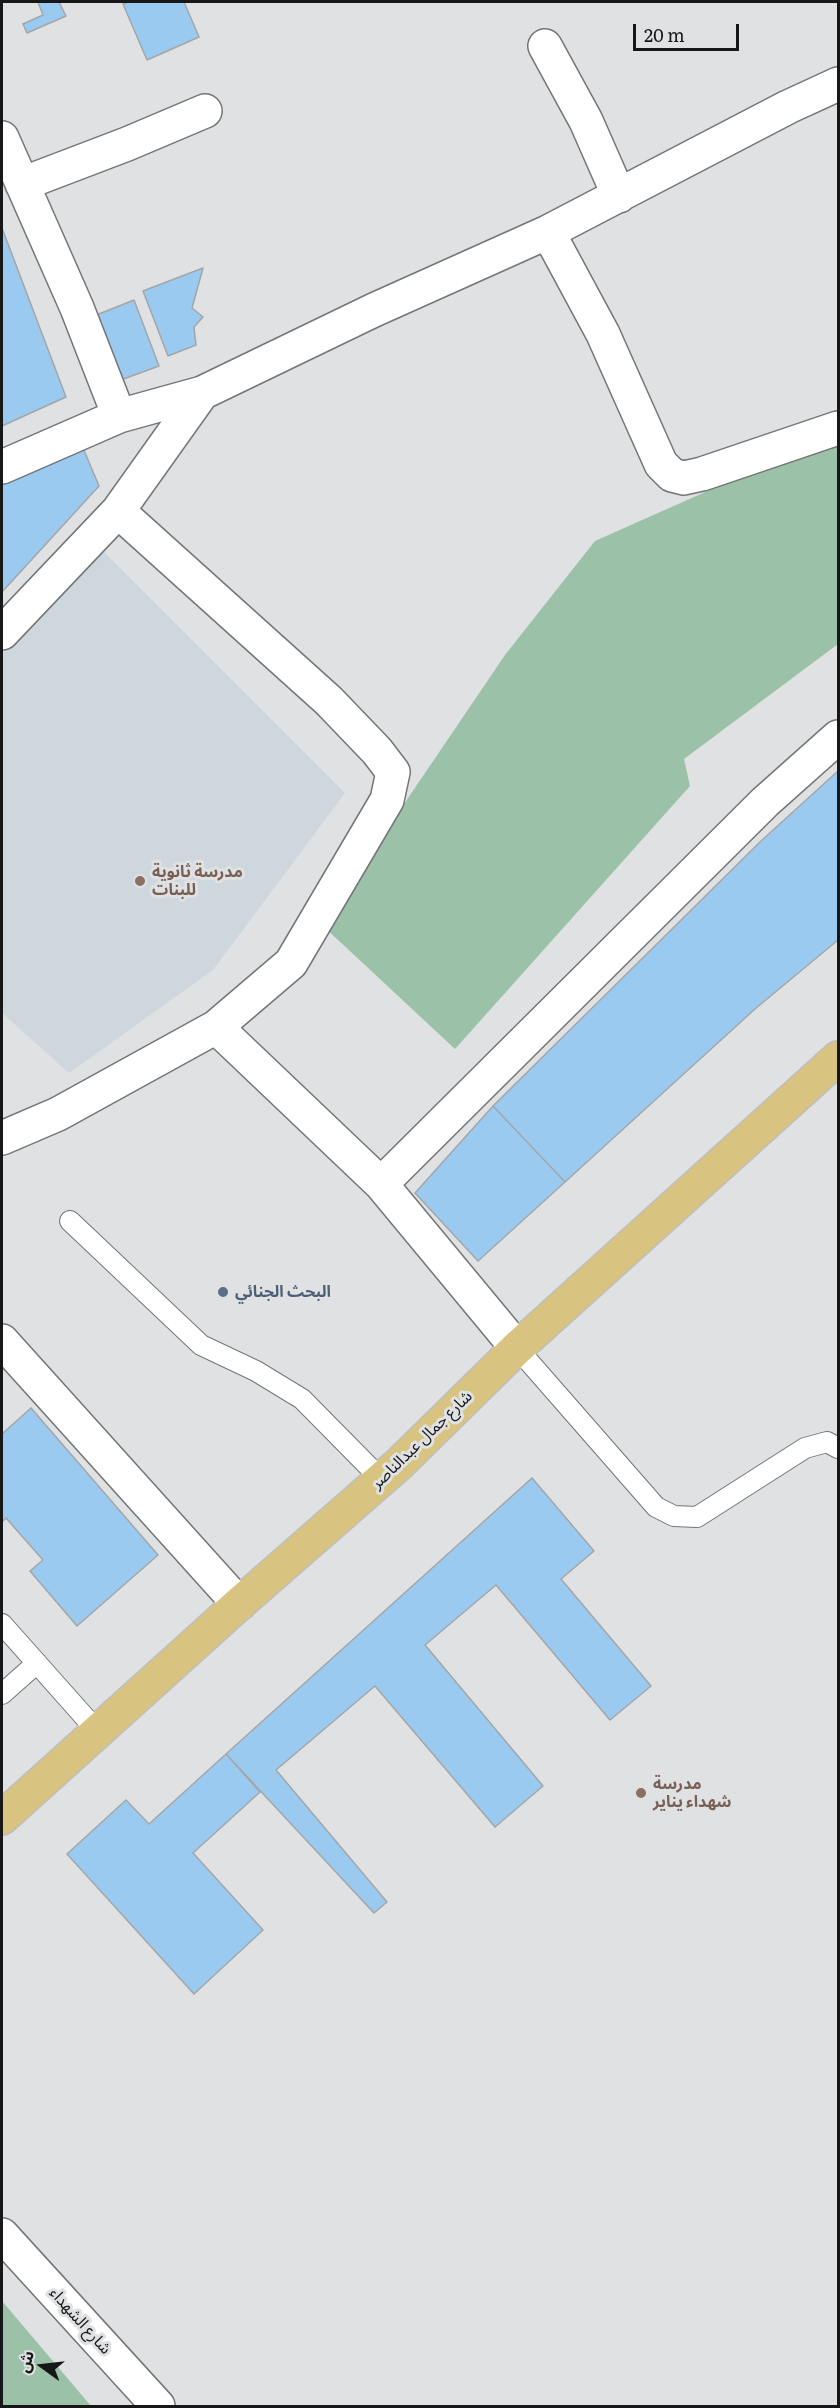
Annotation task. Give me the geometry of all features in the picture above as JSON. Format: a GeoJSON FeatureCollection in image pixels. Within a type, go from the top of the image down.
{"type":"FeatureCollection","features":[{"type":"Feature","properties":{"kind":"main road","name":"شارع جمال عبدالناصر"},"geometry":{"type":"LineString","coordinates":[[2,1818],[239,1604],[382,1480],[517,1348],[838,1058]]}},
{"type":"Feature","properties":{"kind":"street"},"geometry":{"type":"LineString","coordinates":[[545,46],[586,121],[619,196]]}},
{"type":"Feature","properties":{"kind":"street"},"geometry":{"type":"LineString","coordinates":[[2,467],[119,416],[202,393],[374,310],[548,232],[788,107],[838,84]]}},
{"type":"Feature","properties":{"kind":"street"},"geometry":{"type":"LineString","coordinates":[[22,184],[205,111]]}},
{"type":"Feature","properties":{"kind":"street"},"geometry":{"type":"LineString","coordinates":[[2,138],[77,308],[119,416]]}},
{"type":"Feature","properties":{"kind":"street"},"geometry":{"type":"LineString","coordinates":[[548,232],[603,334],[661,464],[672,475],[684,478],[702,474],[838,428]]}},
{"type":"Feature","properties":{"kind":"street"},"geometry":{"type":"LineString","coordinates":[[2,633],[118,511],[202,393]]}},
{"type":"Feature","properties":{"kind":"street"},"geometry":{"type":"LineString","coordinates":[[2,1138],[58,1114],[216,1028],[291,963],[387,800],[393,772],[377,751],[329,701],[118,511]]}},
{"type":"Feature","properties":{"kind":"street"},"geometry":{"type":"LineString","coordinates":[[381,1184],[765,802],[838,736]]}},
{"type":"Feature","properties":{"kind":"street"},"geometry":{"type":"LineString","coordinates":[[216,1028],[381,1184],[517,1348]]}},
{"type":"Feature","properties":{"kind":"street"},"geometry":{"type":"LineString","coordinates":[[2,1341],[239,1604]]}},
{"type":"Feature","properties":{"kind":"street","name":"شارع الشهداء"},"geometry":{"type":"LineString","coordinates":[[2,2235],[158,2406]]}},
{"type":"Feature","properties":{"kind":"lane"},"geometry":{"type":"LineString","coordinates":[[70,1221],[201,1345],[256,1371],[302,1399],[382,1480]]}},
{"type":"Feature","properties":{"kind":"lane"},"geometry":{"type":"LineString","coordinates":[[517,1348],[656,1507],[674,1516],[697,1517],[805,1448],[827,1442],[838,1448]]}},
{"type":"Feature","properties":{"kind":"lane"},"geometry":{"type":"LineString","coordinates":[[2,1624],[98,1732]]}},
{"type":"Feature","properties":{"kind":"lane"},"geometry":{"type":"LineString","coordinates":[[2,1695],[37,1663]]}},
{"type":"Feature","properties":{"kind":"shaded area","name":"مدرسة ثانوية للبنات"},"geometry":{"type":"Polygon","coordinates":[[[99,547],[345,793],[213,970],[69,1073],[2,1013],[2,654],[99,547]]]}},
{"type":"Feature","properties":{"kind":"green space"},"geometry":{"type":"Polygon","coordinates":[[[838,433],[838,644],[684,759],[690,786],[455,1049],[322,925],[505,655],[595,541],[838,433]]]}},
{"type":"Feature","properties":{"kind":"green space"},"geometry":{"type":"Polygon","coordinates":[[[2,2301],[91,2406],[2,2406],[2,2301]]]}},
{"type":"Feature","properties":{"kind":"building"},"geometry":{"type":"Polygon","coordinates":[[[38,2],[59,2],[66,16],[27,33],[23,24],[43,15],[38,2]]]}},
{"type":"Feature","properties":{"kind":"building"},"geometry":{"type":"Polygon","coordinates":[[[129,2],[184,2],[199,37],[147,60],[123,4],[129,2]]]}},
{"type":"Feature","properties":{"kind":"building"},"geometry":{"type":"Polygon","coordinates":[[[2,228],[66,397],[2,426],[2,228]]]}},
{"type":"Feature","properties":{"kind":"building"},"geometry":{"type":"Polygon","coordinates":[[[203,268],[192,308],[203,317],[194,327],[196,345],[168,356],[143,291],[203,268]]]}},
{"type":"Feature","properties":{"kind":"building"},"geometry":{"type":"Polygon","coordinates":[[[134,300],[159,366],[118,381],[94,316],[134,300]]]}},
{"type":"Feature","properties":{"kind":"building"},"geometry":{"type":"Polygon","coordinates":[[[83,448],[99,486],[2,592],[2,485],[83,448]]]}},
{"type":"Feature","properties":{"kind":"building"},"geometry":{"type":"Polygon","coordinates":[[[838,771],[838,940],[755,1009],[565,1182],[493,1106],[761,841],[838,771]]]}},
{"type":"Feature","properties":{"kind":"building"},"geometry":{"type":"Polygon","coordinates":[[[493,1106],[565,1182],[478,1261],[415,1193],[493,1106]]]}},
{"type":"Feature","properties":{"kind":"building"},"geometry":{"type":"Polygon","coordinates":[[[31,1408],[158,1555],[77,1626],[30,1571],[43,1560],[6,1518],[2,1522],[2,1434],[31,1408]]]}},
{"type":"Feature","properties":{"kind":"building"},"geometry":{"type":"Polygon","coordinates":[[[532,1478],[594,1551],[561,1579],[651,1686],[610,1720],[496,1585],[425,1645],[543,1786],[495,1827],[375,1686],[276,1770],[387,1902],[374,1913],[226,1754],[532,1478]]]}},
{"type":"Feature","properties":{"kind":"building"},"geometry":{"type":"Polygon","coordinates":[[[226,1754],[260,1792],[193,1853],[263,1930],[194,1994],[67,1854],[126,1800],[149,1824],[226,1754]]]}},
{"type":"Feature","properties":{"kind":"place","name":"مدرسة ثانوية للبنات"},"geometry":{"type":"Point","coordinates":[140,881]}},
{"type":"Feature","properties":{"kind":"place","name":"البحث الجنائي"},"geometry":{"type":"Point","coordinates":[223,1292]}},
{"type":"Feature","properties":{"kind":"place","name":"مدرسة شهداء يناير"},"geometry":{"type":"Point","coordinates":[641,1793]}}]}
